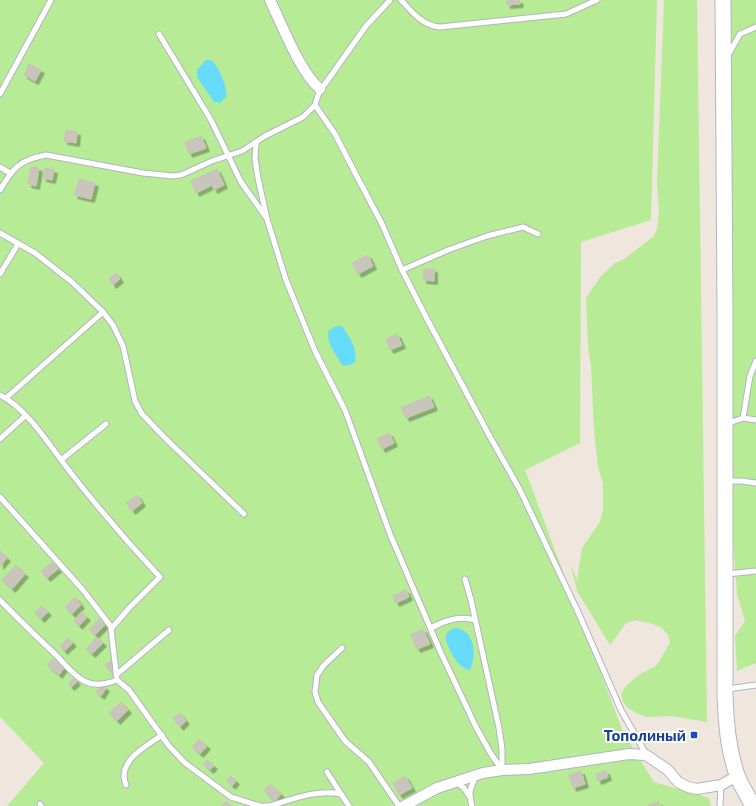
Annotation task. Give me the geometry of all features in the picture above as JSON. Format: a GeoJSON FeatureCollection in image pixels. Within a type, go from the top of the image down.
{"type":"FeatureCollection","features":[{"type":"Feature","properties":{"kind":"street"},"geometry":{"type":"LineString","coordinates":[[270,0],[305,71],[313,83],[320,89]]}},
{"type":"Feature","properties":{"kind":"street"},"geometry":{"type":"LineString","coordinates":[[723,0],[726,313],[726,726],[737,776],[753,806]]}},
{"type":"Feature","properties":{"kind":"street"},"geometry":{"type":"LineString","coordinates":[[404,806],[437,788],[477,775],[502,770],[536,768],[614,755],[646,755],[665,768],[678,782],[688,787],[697,789],[721,785],[737,776]]}},
{"type":"Feature","properties":{"kind":"lane"},"geometry":{"type":"LineString","coordinates":[[0,94],[51,0]]}},
{"type":"Feature","properties":{"kind":"lane"},"geometry":{"type":"LineString","coordinates":[[0,190],[10,173],[22,163],[36,157],[46,156],[142,173],[173,176],[181,175],[212,160],[242,151],[303,117],[315,105],[320,89],[366,26],[390,0]]}},
{"type":"Feature","properties":{"kind":"lane"},"geometry":{"type":"LineString","coordinates":[[401,0],[421,21],[440,27],[566,14],[597,0]]}},
{"type":"Feature","properties":{"kind":"lane"},"geometry":{"type":"LineString","coordinates":[[723,64],[740,34],[756,27]]}},
{"type":"Feature","properties":{"kind":"lane"},"geometry":{"type":"LineString","coordinates":[[159,34],[211,120],[241,182],[267,219]]}},
{"type":"Feature","properties":{"kind":"lane"},"geometry":{"type":"LineString","coordinates":[[315,105],[323,114],[372,205],[402,270],[489,435],[520,490],[578,612],[621,710],[646,755]]}},
{"type":"Feature","properties":{"kind":"lane"},"geometry":{"type":"LineString","coordinates":[[256,143],[255,159],[267,219],[286,280],[315,351],[345,410],[390,534],[441,653],[476,727],[502,770]]}},
{"type":"Feature","properties":{"kind":"lane"},"geometry":{"type":"LineString","coordinates":[[0,167],[10,173]]}},
{"type":"Feature","properties":{"kind":"lane"},"geometry":{"type":"LineString","coordinates":[[402,270],[448,250],[487,236],[523,228],[538,234]]}},
{"type":"Feature","properties":{"kind":"lane"},"geometry":{"type":"LineString","coordinates":[[0,233],[35,253],[72,282],[102,312],[113,325],[123,346],[135,401],[142,414],[244,514]]}},
{"type":"Feature","properties":{"kind":"lane"},"geometry":{"type":"LineString","coordinates":[[0,274],[18,244]]}},
{"type":"Feature","properties":{"kind":"lane"},"geometry":{"type":"LineString","coordinates":[[6,398],[102,312]]}},
{"type":"Feature","properties":{"kind":"lane"},"geometry":{"type":"LineString","coordinates":[[743,418],[750,376],[756,361]]}},
{"type":"Feature","properties":{"kind":"lane"},"geometry":{"type":"LineString","coordinates":[[0,395],[6,398],[25,416],[130,545],[160,578],[130,607],[111,629],[117,678],[129,690],[169,746],[185,763],[230,796],[260,806]]}},
{"type":"Feature","properties":{"kind":"lane"},"geometry":{"type":"LineString","coordinates":[[0,439],[25,416]]}},
{"type":"Feature","properties":{"kind":"lane"},"geometry":{"type":"LineString","coordinates":[[725,424],[743,418],[756,420]]}},
{"type":"Feature","properties":{"kind":"lane"},"geometry":{"type":"LineString","coordinates":[[61,460],[106,424]]}},
{"type":"Feature","properties":{"kind":"lane"},"geometry":{"type":"LineString","coordinates":[[725,481],[740,481],[756,484]]}},
{"type":"Feature","properties":{"kind":"lane"},"geometry":{"type":"LineString","coordinates":[[0,497],[83,590],[112,628]]}},
{"type":"Feature","properties":{"kind":"lane"},"geometry":{"type":"LineString","coordinates":[[726,574],[756,571]]}},
{"type":"Feature","properties":{"kind":"lane"},"geometry":{"type":"LineString","coordinates":[[465,579],[500,728],[502,770]]}},
{"type":"Feature","properties":{"kind":"lane"},"geometry":{"type":"LineString","coordinates":[[0,600],[21,623],[70,669],[85,681],[98,684],[108,684],[117,678],[169,630]]}},
{"type":"Feature","properties":{"kind":"lane"},"geometry":{"type":"LineString","coordinates":[[431,628],[439,623],[455,619],[469,618],[475,620]]}},
{"type":"Feature","properties":{"kind":"lane"},"geometry":{"type":"LineString","coordinates":[[342,648],[317,675],[315,692],[318,702],[345,741],[369,762],[399,806]]}},
{"type":"Feature","properties":{"kind":"lane"},"geometry":{"type":"LineString","coordinates":[[725,689],[756,685]]}},
{"type":"Feature","properties":{"kind":"lane"},"geometry":{"type":"LineString","coordinates":[[126,785],[124,776],[126,764],[132,757],[162,736]]}},
{"type":"Feature","properties":{"kind":"lane"},"geometry":{"type":"LineString","coordinates":[[327,772],[349,806]]}},
{"type":"Feature","properties":{"kind":"lane"},"geometry":{"type":"LineString","coordinates":[[469,796],[470,788],[477,775]]}},
{"type":"Feature","properties":{"kind":"lane"},"geometry":{"type":"LineString","coordinates":[[456,782],[464,788],[469,796],[472,806]]}},
{"type":"Feature","properties":{"kind":"lane"},"geometry":{"type":"LineString","coordinates":[[720,806],[721,785]]}},
{"type":"Feature","properties":{"kind":"lane"},"geometry":{"type":"LineString","coordinates":[[264,806],[270,806],[311,795],[330,792],[341,794]]}},
{"type":"Feature","properties":{"kind":"green space"},"geometry":{"type":"Polygon","coordinates":[[[0,0],[657,0],[651,220],[581,242],[580,443],[525,470],[623,732],[654,782],[709,798],[711,806],[7,806],[44,763],[0,717],[0,0]]]}},
{"type":"Feature","properties":{"kind":"green space"},"geometry":{"type":"Polygon","coordinates":[[[664,0],[697,0],[707,722],[671,716],[645,717],[629,709],[623,702],[621,694],[626,686],[640,674],[656,666],[670,643],[668,635],[662,628],[653,624],[635,620],[626,623],[610,645],[577,591],[570,563],[577,580],[582,548],[600,522],[603,510],[603,483],[598,467],[594,430],[586,298],[601,276],[615,263],[624,259],[654,236],[657,229],[659,211],[657,183],[664,0]]]}},
{"type":"Feature","properties":{"kind":"green space"},"geometry":{"type":"Polygon","coordinates":[[[731,0],[756,0],[756,663],[737,671],[735,636],[745,621],[737,594],[732,527],[731,0]]]}},
{"type":"Feature","properties":{"kind":"water"},"geometry":{"type":"Polygon","coordinates":[[[206,60],[213,62],[224,82],[226,97],[220,103],[214,102],[197,77],[197,70],[206,60]]]}},
{"type":"Feature","properties":{"kind":"water"},"geometry":{"type":"Polygon","coordinates":[[[337,326],[342,326],[350,338],[355,352],[355,362],[346,366],[342,365],[328,339],[329,330],[337,326]]]}},
{"type":"Feature","properties":{"kind":"water"},"geometry":{"type":"Polygon","coordinates":[[[455,628],[462,629],[467,633],[473,644],[474,650],[470,670],[459,664],[447,644],[447,634],[450,630],[455,628]]]}},
{"type":"Feature","properties":{"kind":"building"},"geometry":{"type":"Polygon","coordinates":[[[507,0],[519,0],[520,4],[507,5],[507,0]]]}},
{"type":"Feature","properties":{"kind":"building"},"geometry":{"type":"Polygon","coordinates":[[[29,64],[41,70],[35,81],[24,75],[29,64]]]}},
{"type":"Feature","properties":{"kind":"building"},"geometry":{"type":"Polygon","coordinates":[[[66,130],[77,132],[76,143],[64,141],[66,130]]]}},
{"type":"Feature","properties":{"kind":"building"},"geometry":{"type":"Polygon","coordinates":[[[201,136],[206,148],[189,154],[185,142],[201,136]]]}},
{"type":"Feature","properties":{"kind":"building"},"geometry":{"type":"Polygon","coordinates":[[[31,167],[39,168],[36,186],[28,184],[31,167]]]}},
{"type":"Feature","properties":{"kind":"building"},"geometry":{"type":"Polygon","coordinates":[[[45,168],[54,170],[52,180],[43,178],[45,168]]]}},
{"type":"Feature","properties":{"kind":"building"},"geometry":{"type":"Polygon","coordinates":[[[217,169],[224,185],[214,190],[212,185],[196,193],[191,181],[217,169]]]}},
{"type":"Feature","properties":{"kind":"building"},"geometry":{"type":"Polygon","coordinates":[[[79,179],[95,183],[91,199],[74,195],[79,179]]]}},
{"type":"Feature","properties":{"kind":"building"},"geometry":{"type":"Polygon","coordinates":[[[368,255],[373,266],[358,274],[352,263],[368,255]]]}},
{"type":"Feature","properties":{"kind":"building"},"geometry":{"type":"Polygon","coordinates":[[[424,269],[434,269],[434,281],[423,280],[424,269]]]}},
{"type":"Feature","properties":{"kind":"building"},"geometry":{"type":"Polygon","coordinates":[[[116,273],[120,279],[113,285],[109,279],[116,273]]]}},
{"type":"Feature","properties":{"kind":"building"},"geometry":{"type":"Polygon","coordinates":[[[397,334],[402,345],[390,350],[386,339],[397,334]]]}},
{"type":"Feature","properties":{"kind":"building"},"geometry":{"type":"Polygon","coordinates":[[[429,396],[434,407],[406,418],[401,408],[429,396]]]}},
{"type":"Feature","properties":{"kind":"building"},"geometry":{"type":"Polygon","coordinates":[[[389,433],[394,443],[382,449],[377,439],[389,433]]]}},
{"type":"Feature","properties":{"kind":"building"},"geometry":{"type":"Polygon","coordinates":[[[137,495],[142,503],[132,511],[126,503],[137,495]]]}},
{"type":"Feature","properties":{"kind":"building"},"geometry":{"type":"Polygon","coordinates":[[[0,551],[7,558],[0,566],[0,551]]]}},
{"type":"Feature","properties":{"kind":"building"},"geometry":{"type":"Polygon","coordinates":[[[52,562],[58,569],[47,578],[41,571],[52,562]]]}},
{"type":"Feature","properties":{"kind":"building"},"geometry":{"type":"Polygon","coordinates":[[[16,565],[25,574],[12,589],[2,580],[16,565]]]}},
{"type":"Feature","properties":{"kind":"building"},"geometry":{"type":"Polygon","coordinates":[[[406,590],[409,597],[396,603],[393,596],[406,590]]]}},
{"type":"Feature","properties":{"kind":"building"},"geometry":{"type":"Polygon","coordinates":[[[75,597],[81,605],[72,614],[65,607],[75,597]]]}},
{"type":"Feature","properties":{"kind":"building"},"geometry":{"type":"Polygon","coordinates":[[[41,606],[48,612],[41,619],[35,613],[41,606]]]}},
{"type":"Feature","properties":{"kind":"building"},"geometry":{"type":"Polygon","coordinates":[[[81,612],[87,617],[79,626],[74,621],[81,612]]]}},
{"type":"Feature","properties":{"kind":"building"},"geometry":{"type":"Polygon","coordinates":[[[99,619],[105,625],[95,635],[89,629],[99,619]]]}},
{"type":"Feature","properties":{"kind":"building"},"geometry":{"type":"Polygon","coordinates":[[[423,629],[430,644],[417,649],[411,635],[423,629]]]}},
{"type":"Feature","properties":{"kind":"building"},"geometry":{"type":"Polygon","coordinates":[[[97,637],[103,643],[92,654],[86,649],[97,637]]]}},
{"type":"Feature","properties":{"kind":"building"},"geometry":{"type":"Polygon","coordinates":[[[68,638],[73,643],[64,651],[60,646],[68,638]]]}},
{"type":"Feature","properties":{"kind":"building"},"geometry":{"type":"Polygon","coordinates":[[[53,659],[64,668],[59,675],[47,665],[53,659]]]}},
{"type":"Feature","properties":{"kind":"building"},"geometry":{"type":"Polygon","coordinates":[[[111,661],[118,670],[112,674],[105,665],[111,661]]]}},
{"type":"Feature","properties":{"kind":"building"},"geometry":{"type":"Polygon","coordinates":[[[74,678],[77,682],[71,687],[68,684],[74,678]]]}},
{"type":"Feature","properties":{"kind":"building"},"geometry":{"type":"Polygon","coordinates":[[[102,685],[106,688],[101,696],[96,692],[102,685]]]}},
{"type":"Feature","properties":{"kind":"building"},"geometry":{"type":"Polygon","coordinates":[[[121,702],[128,710],[117,721],[109,713],[121,702]]]}},
{"type":"Feature","properties":{"kind":"building"},"geometry":{"type":"Polygon","coordinates":[[[180,713],[186,721],[180,727],[173,718],[180,713]]]}},
{"type":"Feature","properties":{"kind":"building"},"geometry":{"type":"Polygon","coordinates":[[[199,739],[207,746],[200,754],[192,747],[199,739]]]}},
{"type":"Feature","properties":{"kind":"building"},"geometry":{"type":"Polygon","coordinates":[[[207,760],[214,766],[210,770],[203,764],[207,760]]]}},
{"type":"Feature","properties":{"kind":"building"},"geometry":{"type":"Polygon","coordinates":[[[581,771],[585,784],[573,788],[569,775],[581,771]]]}},
{"type":"Feature","properties":{"kind":"building"},"geometry":{"type":"Polygon","coordinates":[[[606,771],[608,777],[598,781],[596,774],[606,771]]]}},
{"type":"Feature","properties":{"kind":"building"},"geometry":{"type":"Polygon","coordinates":[[[231,776],[236,781],[232,786],[227,781],[231,776]]]}},
{"type":"Feature","properties":{"kind":"building"},"geometry":{"type":"Polygon","coordinates":[[[405,776],[412,788],[399,795],[393,783],[405,776]]]}},
{"type":"Feature","properties":{"kind":"building"},"geometry":{"type":"Polygon","coordinates":[[[270,784],[281,794],[275,801],[264,791],[270,784]]]}},
{"type":"Feature","properties":{"kind":"building"},"geometry":{"type":"Polygon","coordinates":[[[226,801],[231,806],[221,806],[226,801]]]}},
{"type":"Feature","properties":{"kind":"building"},"geometry":{"type":"Polygon","coordinates":[[[659,802],[660,806],[648,806],[648,805],[659,802]]]}},
{"type":"Feature","properties":{"kind":"place","name":"Тополиный"},"geometry":{"type":"Point","coordinates":[694,735]}}]}
